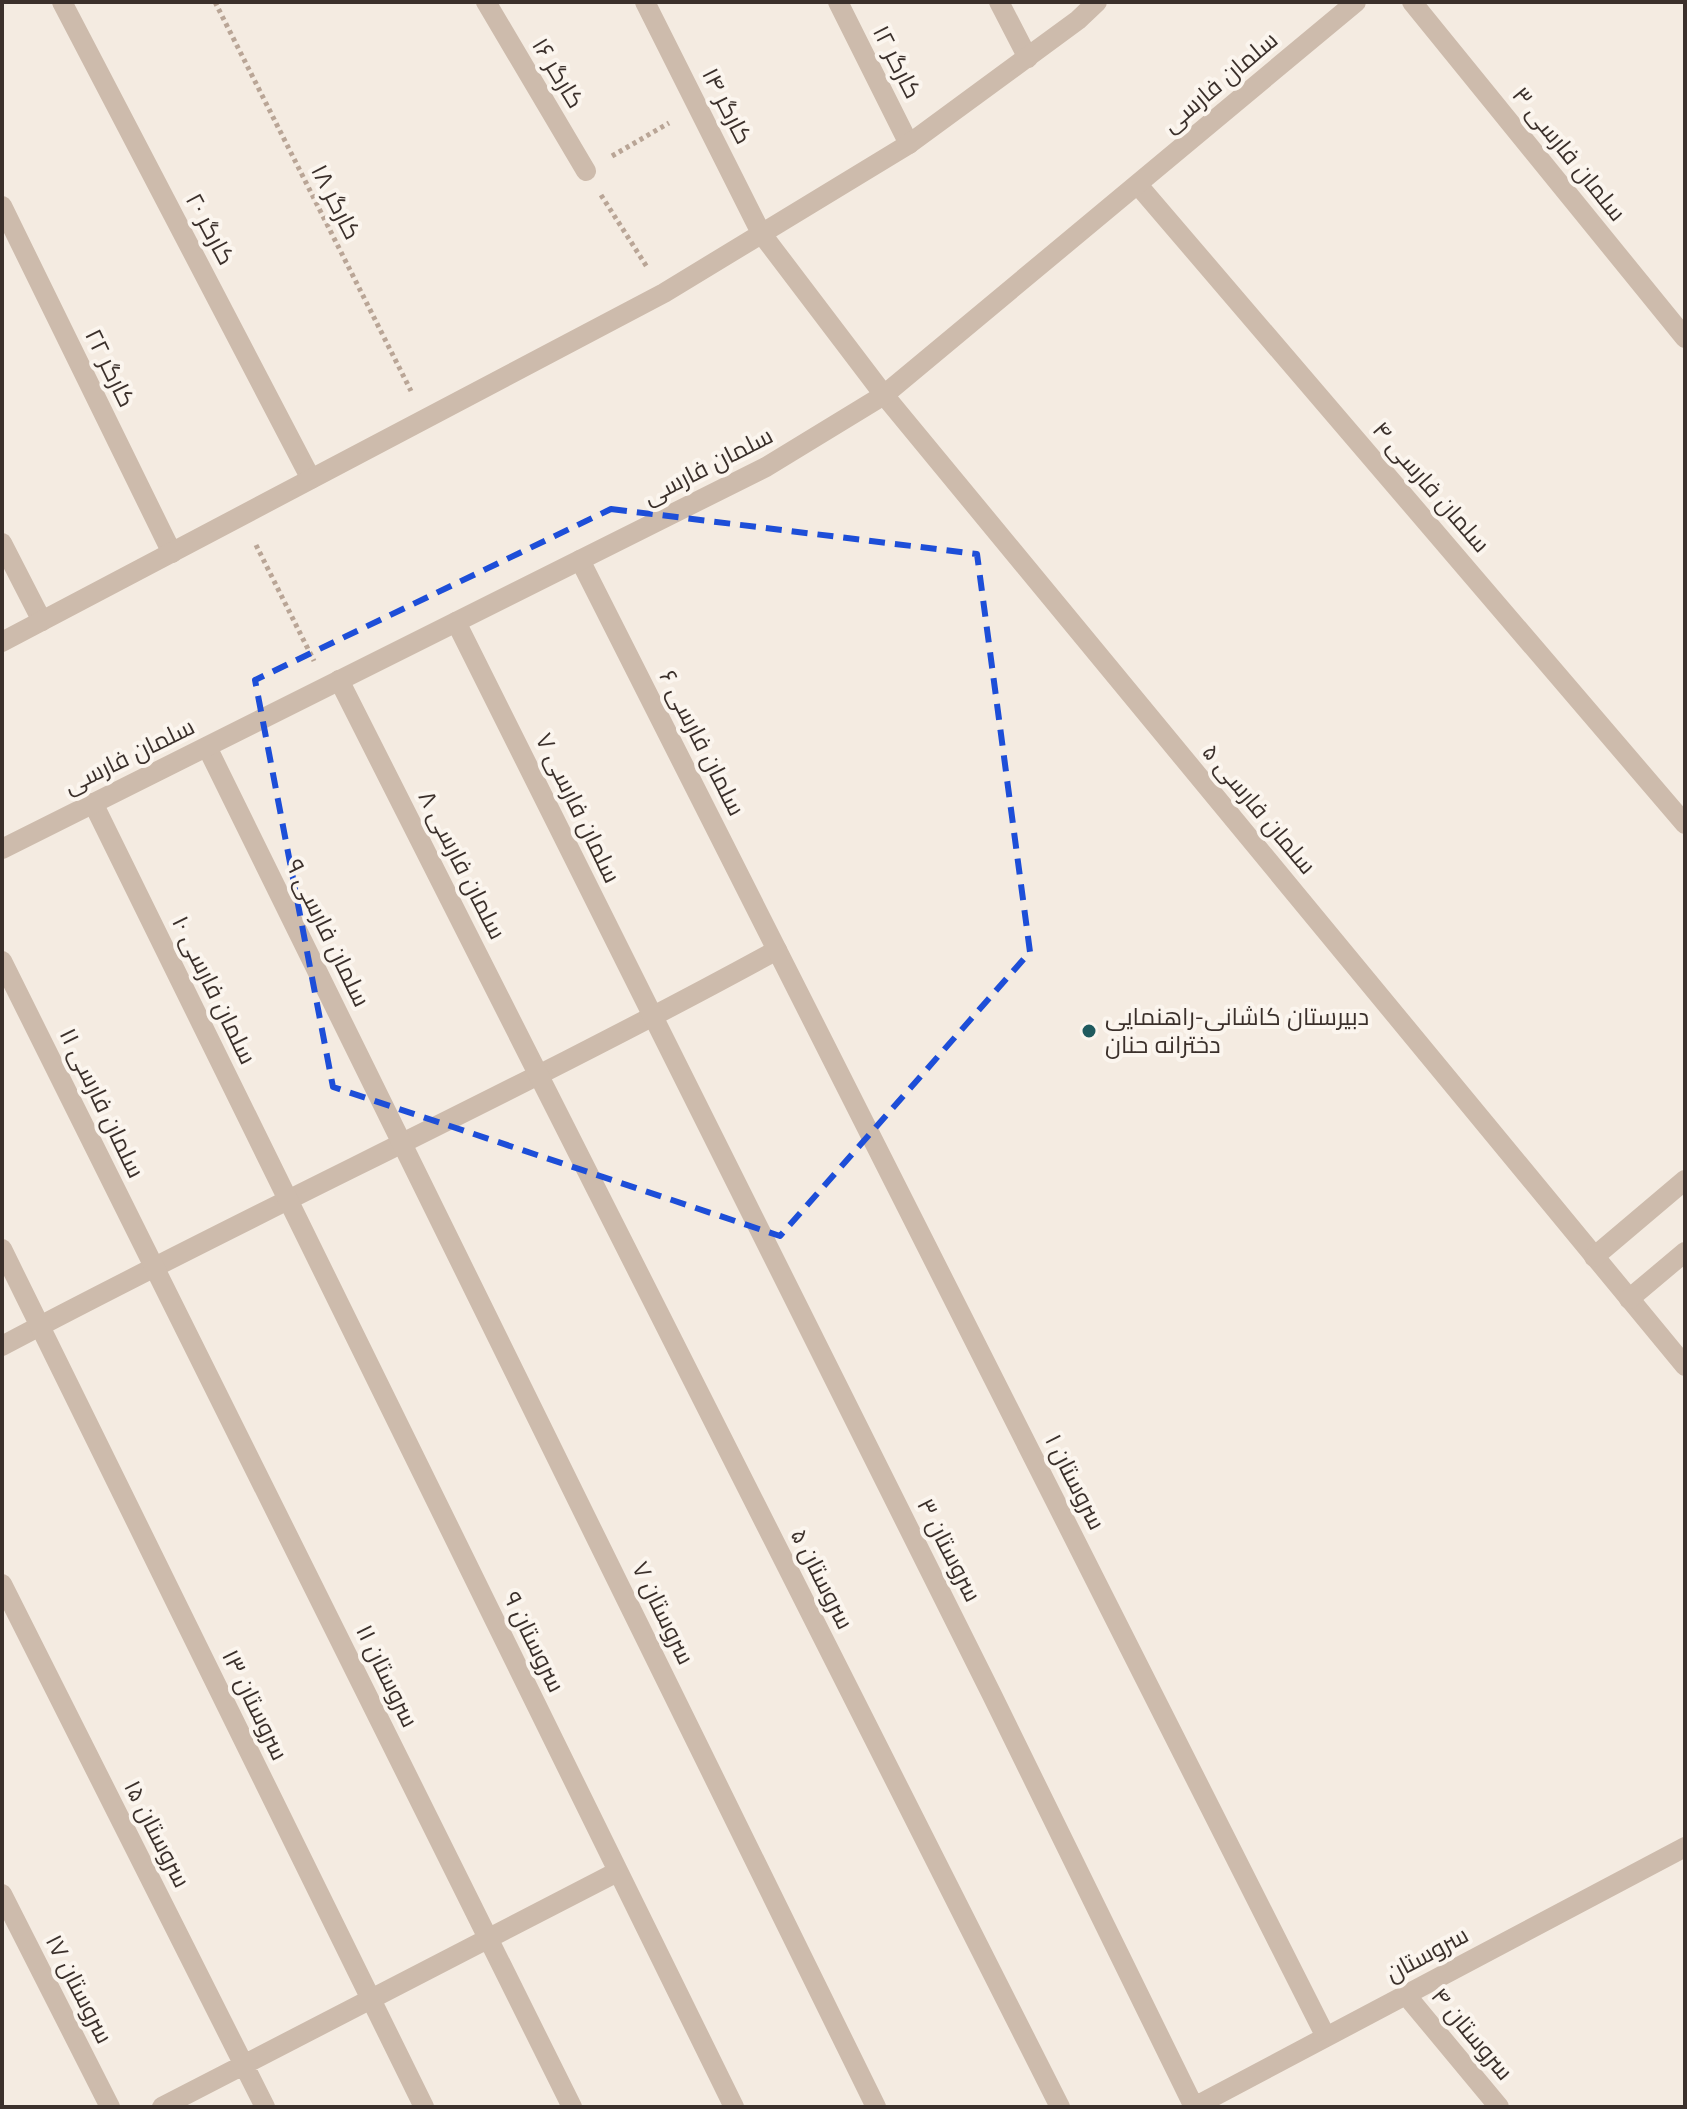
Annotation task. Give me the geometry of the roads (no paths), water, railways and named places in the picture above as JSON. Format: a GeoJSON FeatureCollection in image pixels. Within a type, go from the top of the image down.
{"type":"FeatureCollection","features":[{"type":"Feature","properties":{"kind":"street","name":"کارگر ۲۰"},"geometry":{"type":"LineString","coordinates":[[62,2],[311,479]]}},
{"type":"Feature","properties":{"kind":"street","name":"کارگر ۱۶"},"geometry":{"type":"LineString","coordinates":[[486,2],[586,171]]}},
{"type":"Feature","properties":{"kind":"street","name":"کارگر ۱۴"},"geometry":{"type":"LineString","coordinates":[[645,2],[761,233],[884,395]]}},
{"type":"Feature","properties":{"kind":"street","name":"کارگر ۱۲"},"geometry":{"type":"LineString","coordinates":[[838,2],[909,144]]}},
{"type":"Feature","properties":{"kind":"street"},"geometry":{"type":"LineString","coordinates":[[999,2],[1028,58]]}},
{"type":"Feature","properties":{"kind":"street"},"geometry":{"type":"LineString","coordinates":[[2,642],[664,293],[909,144],[1028,58],[1097,2]]}},
{"type":"Feature","properties":{"kind":"street","name":"سلمان فارسی"},"geometry":{"type":"LineString","coordinates":[[2,849],[766,467],[884,395],[1356,2]]}},
{"type":"Feature","properties":{"kind":"street","name":"سلمان فارسی ۳"},"geometry":{"type":"LineString","coordinates":[[1412,2],[1685,338]]}},
{"type":"Feature","properties":{"kind":"street","name":"سلمان فارسی ۴"},"geometry":{"type":"LineString","coordinates":[[1138,185],[1685,824]]}},
{"type":"Feature","properties":{"kind":"street","name":"کارگر ۲۲"},"geometry":{"type":"LineString","coordinates":[[2,206],[172,553]]}},
{"type":"Feature","properties":{"kind":"street","name":"سلمان فارسی ۵"},"geometry":{"type":"LineString","coordinates":[[884,395],[1685,1366]]}},
{"type":"Feature","properties":{"kind":"street"},"geometry":{"type":"LineString","coordinates":[[2,543],[42,621]]}},
{"type":"Feature","properties":{"kind":"street","name":"سلمان فارسی ۶"},"geometry":{"type":"LineString","coordinates":[[580,560],[777,950]]}},
{"type":"Feature","properties":{"kind":"street","name":"سلمان فارسی ۷"},"geometry":{"type":"LineString","coordinates":[[456,622],[653,1018]]}},
{"type":"Feature","properties":{"kind":"street","name":"سلمان فارسی ۸"},"geometry":{"type":"LineString","coordinates":[[333,684],[538,1074]]}},
{"type":"Feature","properties":{"kind":"street","name":"سلمان فارسی ۹"},"geometry":{"type":"LineString","coordinates":[[207,747],[404,1143]]}},
{"type":"Feature","properties":{"kind":"street","name":"سلمان فارسی ۱۰"},"geometry":{"type":"LineString","coordinates":[[93,803],[288,1199]]}},
{"type":"Feature","properties":{"kind":"street"},"geometry":{"type":"LineString","coordinates":[[2,1346],[288,1199],[653,1018],[777,950]]}},
{"type":"Feature","properties":{"kind":"street","name":"سروستان ۱"},"geometry":{"type":"LineString","coordinates":[[777,950],[1326,2037]]}},
{"type":"Feature","properties":{"kind":"street","name":"سلمان فارسی ۱۱"},"geometry":{"type":"LineString","coordinates":[[2,961],[155,1268]]}},
{"type":"Feature","properties":{"kind":"street","name":"سروستان ۳"},"geometry":{"type":"LineString","coordinates":[[653,1018],[985,1680],[1194,2107]]}},
{"type":"Feature","properties":{"kind":"street","name":"سروستان ۵"},"geometry":{"type":"LineString","coordinates":[[538,1074],[1060,2107]]}},
{"type":"Feature","properties":{"kind":"street","name":"سروستان ۷"},"geometry":{"type":"LineString","coordinates":[[404,1143],[876,2107]]}},
{"type":"Feature","properties":{"kind":"street"},"geometry":{"type":"LineString","coordinates":[[1594,1257],[1685,1180]]}},
{"type":"Feature","properties":{"kind":"street","name":"سروستان ۹"},"geometry":{"type":"LineString","coordinates":[[288,1199],[734,2107]]}},
{"type":"Feature","properties":{"kind":"street","name":"سروستان ۱۳"},"geometry":{"type":"LineString","coordinates":[[2,1249],[424,2107]]}},
{"type":"Feature","properties":{"kind":"street"},"geometry":{"type":"LineString","coordinates":[[1629,1299],[1685,1252]]}},
{"type":"Feature","properties":{"kind":"street","name":"سروستان ۱۱"},"geometry":{"type":"LineString","coordinates":[[155,1268],[572,2107]]}},
{"type":"Feature","properties":{"kind":"street","name":"سروستان ۱۵"},"geometry":{"type":"LineString","coordinates":[[2,1584],[265,2107]]}},
{"type":"Feature","properties":{"kind":"street","name":"سروستان"},"geometry":{"type":"LineString","coordinates":[[1194,2107],[1685,1847]]}},
{"type":"Feature","properties":{"kind":"street"},"geometry":{"type":"LineString","coordinates":[[162,2107],[617,1872]]}},
{"type":"Feature","properties":{"kind":"street","name":"سروستان ۱۷"},"geometry":{"type":"LineString","coordinates":[[2,1894],[110,2107]]}},
{"type":"Feature","properties":{"kind":"street","name":"سروستان ۴"},"geometry":{"type":"LineString","coordinates":[[1406,1995],[1499,2107]]}},
{"type":"Feature","properties":{"kind":"place","name":"دبیرستان کاشانی-راهنمایی دخترانه حنان"},"geometry":{"type":"Point","coordinates":[1089,1031]}}]}
